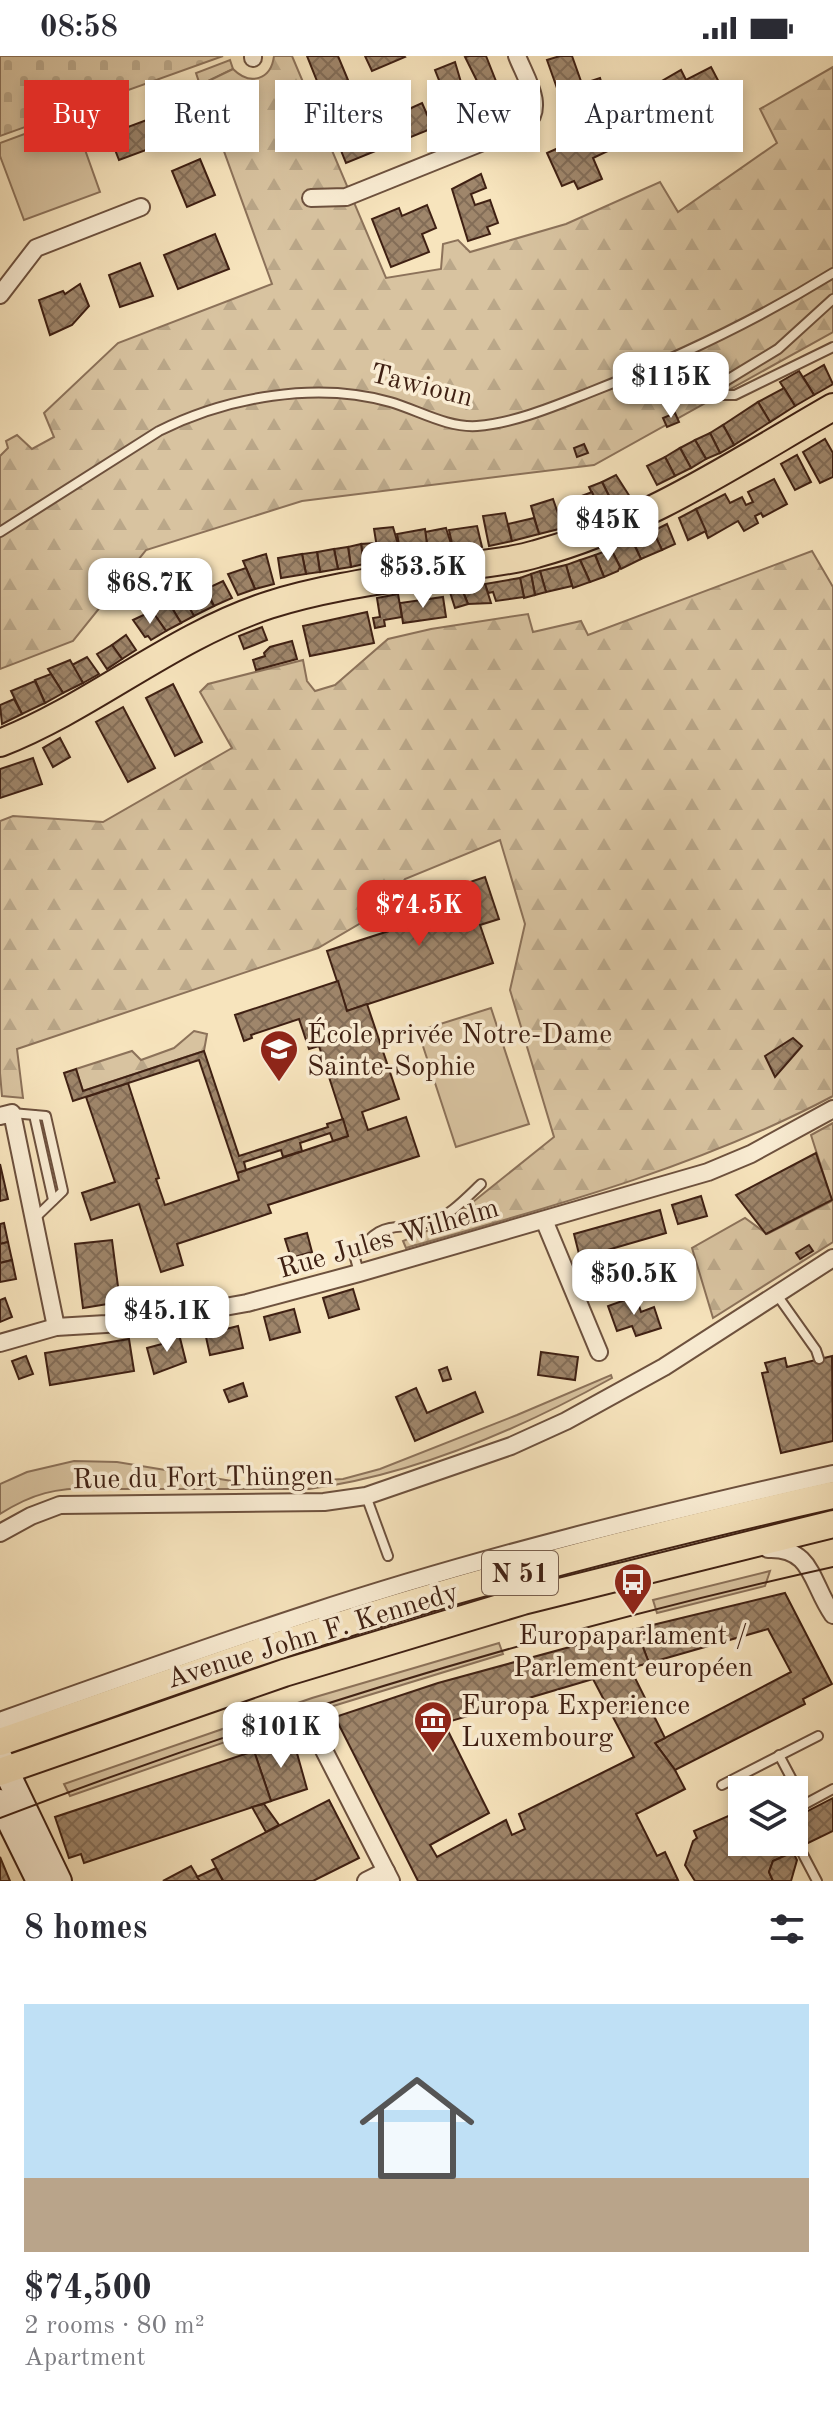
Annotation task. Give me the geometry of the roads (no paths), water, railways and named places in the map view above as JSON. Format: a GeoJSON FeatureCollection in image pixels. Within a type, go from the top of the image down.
{"type":"FeatureCollection","features":[{"type":"Feature","properties":{"kind":"main road"},"geometry":{"type":"LineString","coordinates":[[0,743],[60,715],[184,641],[270,605],[317,593],[533,555],[623,525],[833,407]]}},
{"type":"Feature","properties":{"kind":"main road","name":"Avenue John F. Kennedy"},"geometry":{"type":"LineString","coordinates":[[0,1742],[236,1649],[318,1632],[713,1512],[833,1495]]}},
{"type":"Feature","properties":{"kind":"main road","name":"Avenue John F. Kennedy"},"geometry":{"type":"LineString","coordinates":[[2,1766],[284,1673],[523,1601],[833,1524]]}},
{"type":"Feature","properties":{"kind":"street"},"geometry":{"type":"LineString","coordinates":[[311,198],[346,197],[525,125],[532,119],[535,110],[517,56]]}},
{"type":"Feature","properties":{"kind":"street"},"geometry":{"type":"LineString","coordinates":[[0,295],[36,248],[141,207]]}},
{"type":"Feature","properties":{"kind":"street","name":"Rue Jules Wilhelm"},"geometry":{"type":"LineString","coordinates":[[0,1343],[56,1327],[180,1315],[247,1303],[359,1273],[708,1172],[751,1154],[833,1109]]}},
{"type":"Feature","properties":{"kind":"street"},"geometry":{"type":"LineString","coordinates":[[6,1115],[35,1219],[56,1327]]}},
{"type":"Feature","properties":{"kind":"street","name":"Rue Jules Wilhelm"},"geometry":{"type":"LineString","coordinates":[[544,1220],[599,1352]]}},
{"type":"Feature","properties":{"kind":"street","name":"Rue du Fort Thüngen"},"geometry":{"type":"LineString","coordinates":[[0,1533],[60,1505],[284,1504],[366,1496],[511,1446],[566,1421],[664,1367],[833,1258]]}},
{"type":"Feature","properties":{"kind":"street","name":"Avenue John F. Kennedy"},"geometry":{"type":"LineString","coordinates":[[713,1512],[833,1474]]}},
{"type":"Feature","properties":{"kind":"street"},"geometry":{"type":"LineString","coordinates":[[650,1569],[670,1573],[765,1549],[784,1548],[798,1553],[833,1615]]}},
{"type":"Feature","properties":{"kind":"street","name":"Avenue John F. Kennedy"},"geometry":{"type":"LineString","coordinates":[[0,1721],[236,1649]]}},
{"type":"Feature","properties":{"kind":"street"},"geometry":{"type":"LineString","coordinates":[[309,1721],[388,1876],[366,1881]]}},
{"type":"Feature","properties":{"kind":"street"},"geometry":{"type":"LineString","coordinates":[[2,1766],[59,1881]]}},
{"type":"Feature","properties":{"kind":"street"},"geometry":{"type":"LineString","coordinates":[[0,1802],[39,1881]]}},
{"type":"Feature","properties":{"kind":"lane","name":"Tawioun"},"geometry":{"type":"LineString","coordinates":[[0,532],[159,431],[186,418],[302,392],[344,392],[389,402],[458,426],[479,426],[518,417],[637,373],[717,338],[781,305],[833,273]]}},
{"type":"Feature","properties":{"kind":"lane"},"geometry":{"type":"LineString","coordinates":[[833,299],[778,349],[727,380],[721,386],[719,395],[735,395],[833,347]]}},
{"type":"Feature","properties":{"kind":"lane"},"geometry":{"type":"LineString","coordinates":[[6,1115],[34,1115],[53,1200],[35,1219]]}},
{"type":"Feature","properties":{"kind":"lane"},"geometry":{"type":"LineString","coordinates":[[359,1273],[355,1258],[382,1228],[432,1222],[457,1206],[481,1184]]}},
{"type":"Feature","properties":{"kind":"lane"},"geometry":{"type":"LineString","coordinates":[[777,1295],[816,1350],[819,1359]]}},
{"type":"Feature","properties":{"kind":"lane"},"geometry":{"type":"LineString","coordinates":[[366,1496],[388,1556]]}},
{"type":"Feature","properties":{"kind":"lane"},"geometry":{"type":"LineString","coordinates":[[722,1785],[818,1736]]}},
{"type":"Feature","properties":{"kind":"lane"},"geometry":{"type":"LineString","coordinates":[[779,1755],[790,1776]]}},
{"type":"Feature","properties":{"kind":"lane"},"geometry":{"type":"LineString","coordinates":[[808,1802],[833,1789]]}},
{"type":"Feature","properties":{"kind":"lane"},"geometry":{"type":"LineString","coordinates":[[804,1856],[817,1881]]}},
{"type":"Feature","properties":{"kind":"tram line"},"geometry":{"type":"LineString","coordinates":[[0,1818],[204,1744],[412,1678],[621,1618],[833,1567]]}},
{"type":"Feature","properties":{"kind":"place","name":"École privée Notre-Dame Sainte-Sophie"},"geometry":{"type":"Point","coordinates":[279,1083]}},
{"type":"Feature","properties":{"kind":"place","name":"Europaparlament / Parlement européen"},"geometry":{"type":"Point","coordinates":[633,1616]}},
{"type":"Feature","properties":{"kind":"place","name":"Europa Experience Luxembourg"},"geometry":{"type":"Point","coordinates":[433,1754]}}]}
